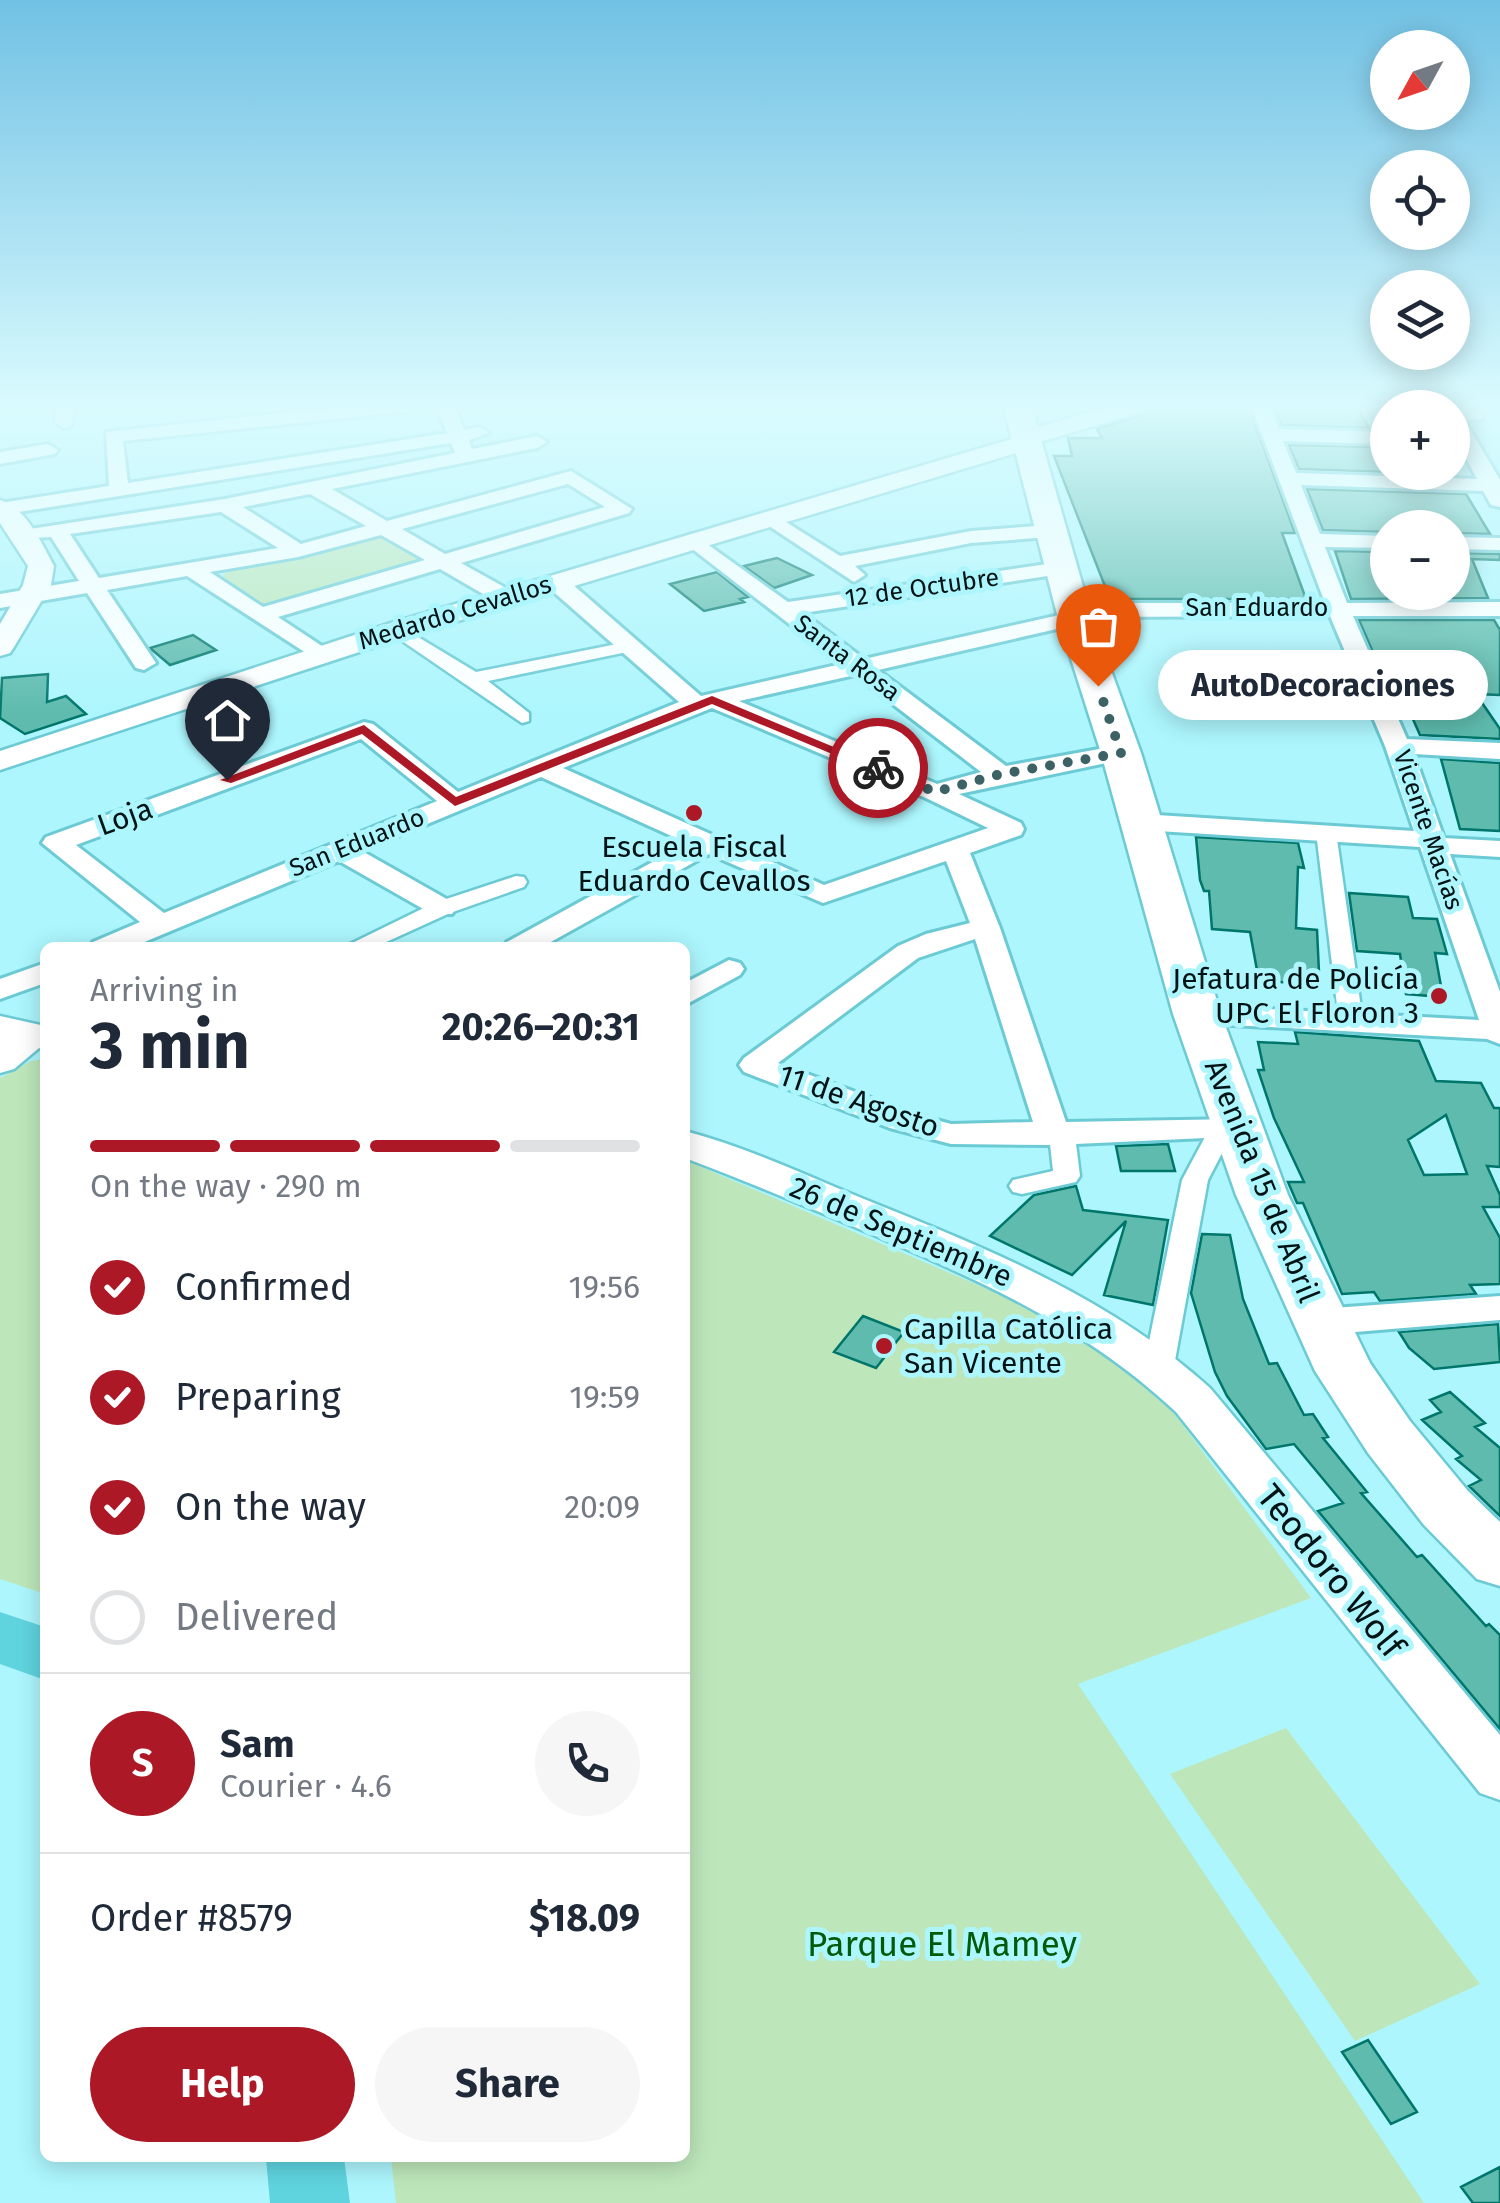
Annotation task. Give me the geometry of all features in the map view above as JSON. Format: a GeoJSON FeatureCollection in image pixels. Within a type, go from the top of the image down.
{"type":"FeatureCollection","features":[{"type":"Feature","properties":{"kind":"main road","name":"Avenida 15 de Abril"},"geometry":{"type":"LineString","coordinates":[[1045,508],[1142,822],[1229,1130],[1344,1371],[1389,1437],[1446,1508],[1500,1561]]}},
{"type":"Feature","properties":{"kind":"street"},"geometry":{"type":"LineString","coordinates":[[1,508],[37,556],[36,586],[4,621]]}},
{"type":"Feature","properties":{"kind":"street"},"geometry":{"type":"LineString","coordinates":[[24,535],[206,508]]}},
{"type":"Feature","properties":{"kind":"street"},"geometry":{"type":"LineString","coordinates":[[229,508],[298,551]]}},
{"type":"Feature","properties":{"kind":"street"},"geometry":{"type":"LineString","coordinates":[[351,508],[505,597]]}},
{"type":"Feature","properties":{"kind":"street"},"geometry":{"type":"LineString","coordinates":[[0,593],[36,586],[94,586],[298,551],[457,508]]}},
{"type":"Feature","properties":{"kind":"street"},"geometry":{"type":"LineString","coordinates":[[260,614],[622,510],[619,508]]}},
{"type":"Feature","properties":{"kind":"street","name":"Medardo Cevallos"},"geometry":{"type":"LineString","coordinates":[[0,761],[398,630],[799,508]]}},
{"type":"Feature","properties":{"kind":"street","name":"Vicente Macías"},"geometry":{"type":"LineString","coordinates":[[1299,508],[1398,746],[1499,1032]]}},
{"type":"Feature","properties":{"kind":"street"},"geometry":{"type":"LineString","coordinates":[[770,518],[882,594]]}},
{"type":"Feature","properties":{"kind":"street"},"geometry":{"type":"LineString","coordinates":[[57,530],[144,663]]}},
{"type":"Feature","properties":{"kind":"street"},"geometry":{"type":"LineString","coordinates":[[837,563],[970,537],[1065,581]]}},
{"type":"Feature","properties":{"kind":"street","name":"Santa Rosa"},"geometry":{"type":"LineString","coordinates":[[693,540],[1001,774]]}},
{"type":"Feature","properties":{"kind":"street"},"geometry":{"type":"LineString","coordinates":[[1311,540],[1370,542]]}},
{"type":"Feature","properties":{"kind":"street"},"geometry":{"type":"LineString","coordinates":[[1470,543],[1500,544]]}},
{"type":"Feature","properties":{"kind":"street"},"geometry":{"type":"LineString","coordinates":[[192,569],[320,655]]}},
{"type":"Feature","properties":{"kind":"street","name":"12 de Octubre"},"geometry":{"type":"LineString","coordinates":[[782,608],[882,594],[1065,581]]}},
{"type":"Feature","properties":{"kind":"street","name":"San Eduardo"},"geometry":{"type":"LineString","coordinates":[[118,942],[704,702],[858,666],[1065,581],[1338,608],[1500,610]]}},
{"type":"Feature","properties":{"kind":"street"},"geometry":{"type":"LineString","coordinates":[[540,767],[824,895],[1011,829],[935,792],[704,702],[627,647],[556,582]]}},
{"type":"Feature","properties":{"kind":"street"},"geometry":{"type":"LineString","coordinates":[[398,630],[473,678],[522,717]]}},
{"type":"Feature","properties":{"kind":"street"},"geometry":{"type":"LineString","coordinates":[[473,678],[627,647]]}},
{"type":"Feature","properties":{"kind":"street","name":"Loja"},"geometry":{"type":"LineString","coordinates":[[160,924],[56,844],[364,729],[455,802]]}},
{"type":"Feature","properties":{"kind":"street"},"geometry":{"type":"LineString","coordinates":[[1398,746],[1500,751]]}},
{"type":"Feature","properties":{"kind":"street"},"geometry":{"type":"LineString","coordinates":[[935,792],[1001,774],[1121,753]]}},
{"type":"Feature","properties":{"kind":"street"},"geometry":{"type":"LineString","coordinates":[[1142,822],[1326,832],[1500,848]]}},
{"type":"Feature","properties":{"kind":"street"},"geometry":{"type":"LineString","coordinates":[[1326,832],[1351,1022]]}},
{"type":"Feature","properties":{"kind":"street"},"geometry":{"type":"LineString","coordinates":[[528,942],[706,844]]}},
{"type":"Feature","properties":{"kind":"street"},"geometry":{"type":"LineString","coordinates":[[955,849],[1058,1135],[1067,1176],[1022,1186]]}},
{"type":"Feature","properties":{"kind":"street"},"geometry":{"type":"LineString","coordinates":[[340,850],[442,908]]}},
{"type":"Feature","properties":{"kind":"street"},"geometry":{"type":"LineString","coordinates":[[366,942],[442,908],[516,882]]}},
{"type":"Feature","properties":{"kind":"street","name":"11 de Agosto"},"geometry":{"type":"LineString","coordinates":[[986,928],[908,952],[756,1065],[929,1130],[975,1136],[1229,1130]]}},
{"type":"Feature","properties":{"kind":"street"},"geometry":{"type":"LineString","coordinates":[[690,993],[729,969]]}},
{"type":"Feature","properties":{"kind":"street"},"geometry":{"type":"LineString","coordinates":[[0,990],[40,974]]}},
{"type":"Feature","properties":{"kind":"street"},"geometry":{"type":"LineString","coordinates":[[1197,1014],[1499,1032]]}},
{"type":"Feature","properties":{"kind":"street"},"geometry":{"type":"LineString","coordinates":[[0,1061],[25,1034]]}},
{"type":"Feature","properties":{"kind":"street"},"geometry":{"type":"LineString","coordinates":[[1160,1366],[1194,1180],[1229,1130]]}},
{"type":"Feature","properties":{"kind":"street","name":"26 de Septiembre"},"geometry":{"type":"LineString","coordinates":[[690,1146],[1010,1277],[1118,1334],[1160,1366]]}},
{"type":"Feature","properties":{"kind":"street"},"geometry":{"type":"LineString","coordinates":[[1319,1322],[1500,1308]]}},
{"type":"Feature","properties":{"kind":"street","name":"Teodoro Wolf"},"geometry":{"type":"LineString","coordinates":[[1160,1366],[1193,1400],[1500,1776]]}},
{"type":"Feature","properties":{"kind":"green space"},"geometry":{"type":"Polygon","coordinates":[[[383,537],[423,562],[266,606],[222,576],[229,570],[306,557],[383,537]]]}},
{"type":"Feature","properties":{"kind":"green space"},"geometry":{"type":"Polygon","coordinates":[[[40,1060],[40,1592],[0,1579],[0,1078],[40,1060]]]}},
{"type":"Feature","properties":{"kind":"green space","name":"Parque El Mamey"},"geometry":{"type":"Polygon","coordinates":[[[690,1162],[1032,1308],[1108,1350],[1160,1394],[1311,1598],[1078,1684],[1424,2203],[396,2203],[391,2162],[690,2162],[690,1162]]]}},
{"type":"Feature","properties":{"kind":"green space"},"geometry":{"type":"Polygon","coordinates":[[[1286,1728],[1480,1984],[1355,2041],[1170,1774],[1286,1728]]]}},
{"type":"Feature","properties":{"kind":"building"},"geometry":{"type":"Polygon","coordinates":[[[1074,508],[1286,508],[1295,533],[1282,533],[1306,599],[1110,599],[1074,508]]]}},
{"type":"Feature","properties":{"kind":"building"},"geometry":{"type":"Polygon","coordinates":[[[1314,508],[1474,508],[1490,534],[1470,533],[1470,510],[1370,510],[1370,531],[1323,530],[1314,508]]]}},
{"type":"Feature","properties":{"kind":"building"},"geometry":{"type":"Polygon","coordinates":[[[1335,551],[1370,552],[1370,599],[1351,599],[1335,551]]]}},
{"type":"Feature","properties":{"kind":"building"},"geometry":{"type":"Polygon","coordinates":[[[1470,553],[1500,554],[1500,560],[1472,559],[1488,598],[1470,598],[1470,553]]]}},
{"type":"Feature","properties":{"kind":"building"},"geometry":{"type":"Polygon","coordinates":[[[777,558],[812,575],[774,588],[744,566],[777,558]]]}},
{"type":"Feature","properties":{"kind":"building"},"geometry":{"type":"Polygon","coordinates":[[[717,572],[748,597],[740,599],[744,602],[704,611],[670,584],[717,572]]]}},
{"type":"Feature","properties":{"kind":"building"},"geometry":{"type":"Polygon","coordinates":[[[1359,620],[1494,620],[1500,630],[1500,695],[1476,694],[1500,729],[1500,739],[1420,735],[1390,667],[1379,666],[1359,620]]]}},
{"type":"Feature","properties":{"kind":"building"},"geometry":{"type":"Polygon","coordinates":[[[193,635],[216,650],[170,665],[150,648],[193,635]]]}},
{"type":"Feature","properties":{"kind":"building"},"geometry":{"type":"Polygon","coordinates":[[[48,674],[47,702],[66,696],[86,714],[25,734],[0,718],[2,678],[48,674]]]}},
{"type":"Feature","properties":{"kind":"building"},"geometry":{"type":"Polygon","coordinates":[[[1441,759],[1500,763],[1500,831],[1460,829],[1441,759]]]}},
{"type":"Feature","properties":{"kind":"building"},"geometry":{"type":"Polygon","coordinates":[[[1196,837],[1298,843],[1304,868],[1298,867],[1296,928],[1317,930],[1319,972],[1293,970],[1296,983],[1259,981],[1250,932],[1212,929],[1209,891],[1204,891],[1200,880],[1196,837]]]}},
{"type":"Feature","properties":{"kind":"building"},"geometry":{"type":"Polygon","coordinates":[[[1349,893],[1408,897],[1413,918],[1437,919],[1447,954],[1435,953],[1443,997],[1406,994],[1400,954],[1357,951],[1349,893]]]}},
{"type":"Feature","properties":{"kind":"building"},"geometry":{"type":"Polygon","coordinates":[[[1295,1032],[1419,1041],[1436,1081],[1481,1083],[1494,1108],[1500,1108],[1500,1167],[1487,1166],[1500,1195],[1500,1207],[1483,1207],[1500,1238],[1500,1284],[1470,1285],[1476,1294],[1380,1301],[1374,1292],[1342,1294],[1303,1203],[1297,1203],[1288,1182],[1304,1182],[1274,1118],[1258,1070],[1264,1070],[1258,1042],[1298,1044],[1295,1032]],[[1446,1115],[1408,1140],[1424,1175],[1467,1174],[1446,1115]]]}},
{"type":"Feature","properties":{"kind":"building"},"geometry":{"type":"Polygon","coordinates":[[[1168,1144],[1175,1171],[1121,1171],[1116,1146],[1168,1144]]]}},
{"type":"Feature","properties":{"kind":"building"},"geometry":{"type":"Polygon","coordinates":[[[1076,1186],[1083,1210],[1168,1220],[1153,1305],[1104,1295],[1126,1221],[1072,1275],[990,1236],[1034,1195],[1076,1186]]]}},
{"type":"Feature","properties":{"kind":"building"},"geometry":{"type":"Polygon","coordinates":[[[1202,1234],[1230,1235],[1243,1299],[1269,1364],[1277,1363],[1304,1415],[1313,1414],[1328,1437],[1323,1438],[1367,1492],[1361,1493],[1417,1557],[1422,1555],[1486,1626],[1489,1624],[1500,1635],[1500,1729],[1318,1511],[1343,1503],[1294,1444],[1266,1449],[1227,1396],[1215,1372],[1191,1293],[1202,1234]]]}},
{"type":"Feature","properties":{"kind":"building"},"geometry":{"type":"Polygon","coordinates":[[[863,1316],[904,1332],[876,1368],[834,1352],[863,1316]]]}},
{"type":"Feature","properties":{"kind":"building"},"geometry":{"type":"Polygon","coordinates":[[[1498,1324],[1500,1362],[1434,1369],[1409,1348],[1399,1332],[1498,1324]]]}},
{"type":"Feature","properties":{"kind":"building"},"geometry":{"type":"Polygon","coordinates":[[[1450,1392],[1485,1423],[1475,1427],[1500,1448],[1500,1516],[1469,1486],[1481,1480],[1456,1459],[1462,1456],[1422,1420],[1441,1412],[1430,1400],[1450,1392]]]}},
{"type":"Feature","properties":{"kind":"building"},"geometry":{"type":"Polygon","coordinates":[[[1368,2040],[1417,2112],[1391,2124],[1342,2052],[1368,2040]]]}},
{"type":"Feature","properties":{"kind":"building"},"geometry":{"type":"Polygon","coordinates":[[[1500,2167],[1500,2203],[1473,2203],[1461,2187],[1500,2167]]]}},
{"type":"Feature","properties":{"kind":"waterway"},"geometry":{"type":"LineString","coordinates":[[0,1637],[40,1652]]}},
{"type":"Feature","properties":{"kind":"waterway"},"geometry":{"type":"LineString","coordinates":[[305,2162],[310,2203]]}},
{"type":"Feature","properties":{"kind":"way so far"},"geometry":{"type":"LineString","coordinates":[[878,768],[935,792],[1001,774],[1121,753],[1098,686]]}},
{"type":"Feature","properties":{"kind":"place","name":"AutoDecoraciones"},"geometry":{"type":"Point","coordinates":[1098,686]}},
{"type":"Feature","properties":{"kind":"place","name":"Escuela Fiscal Eduardo Cevallos"},"geometry":{"type":"Point","coordinates":[694,813]}},
{"type":"Feature","properties":{"kind":"place","name":"Jefatura de Policía UPC El Floron 3"},"geometry":{"type":"Point","coordinates":[1439,996]}},
{"type":"Feature","properties":{"kind":"place","name":"Capilla Católica San Vicente"},"geometry":{"type":"Point","coordinates":[884,1346]}},
{"type":"Feature","properties":{"kind":"route"},"geometry":{"type":"LineString","coordinates":[[227,780],[364,729],[455,802],[712,699],[878,768]]}}]}
